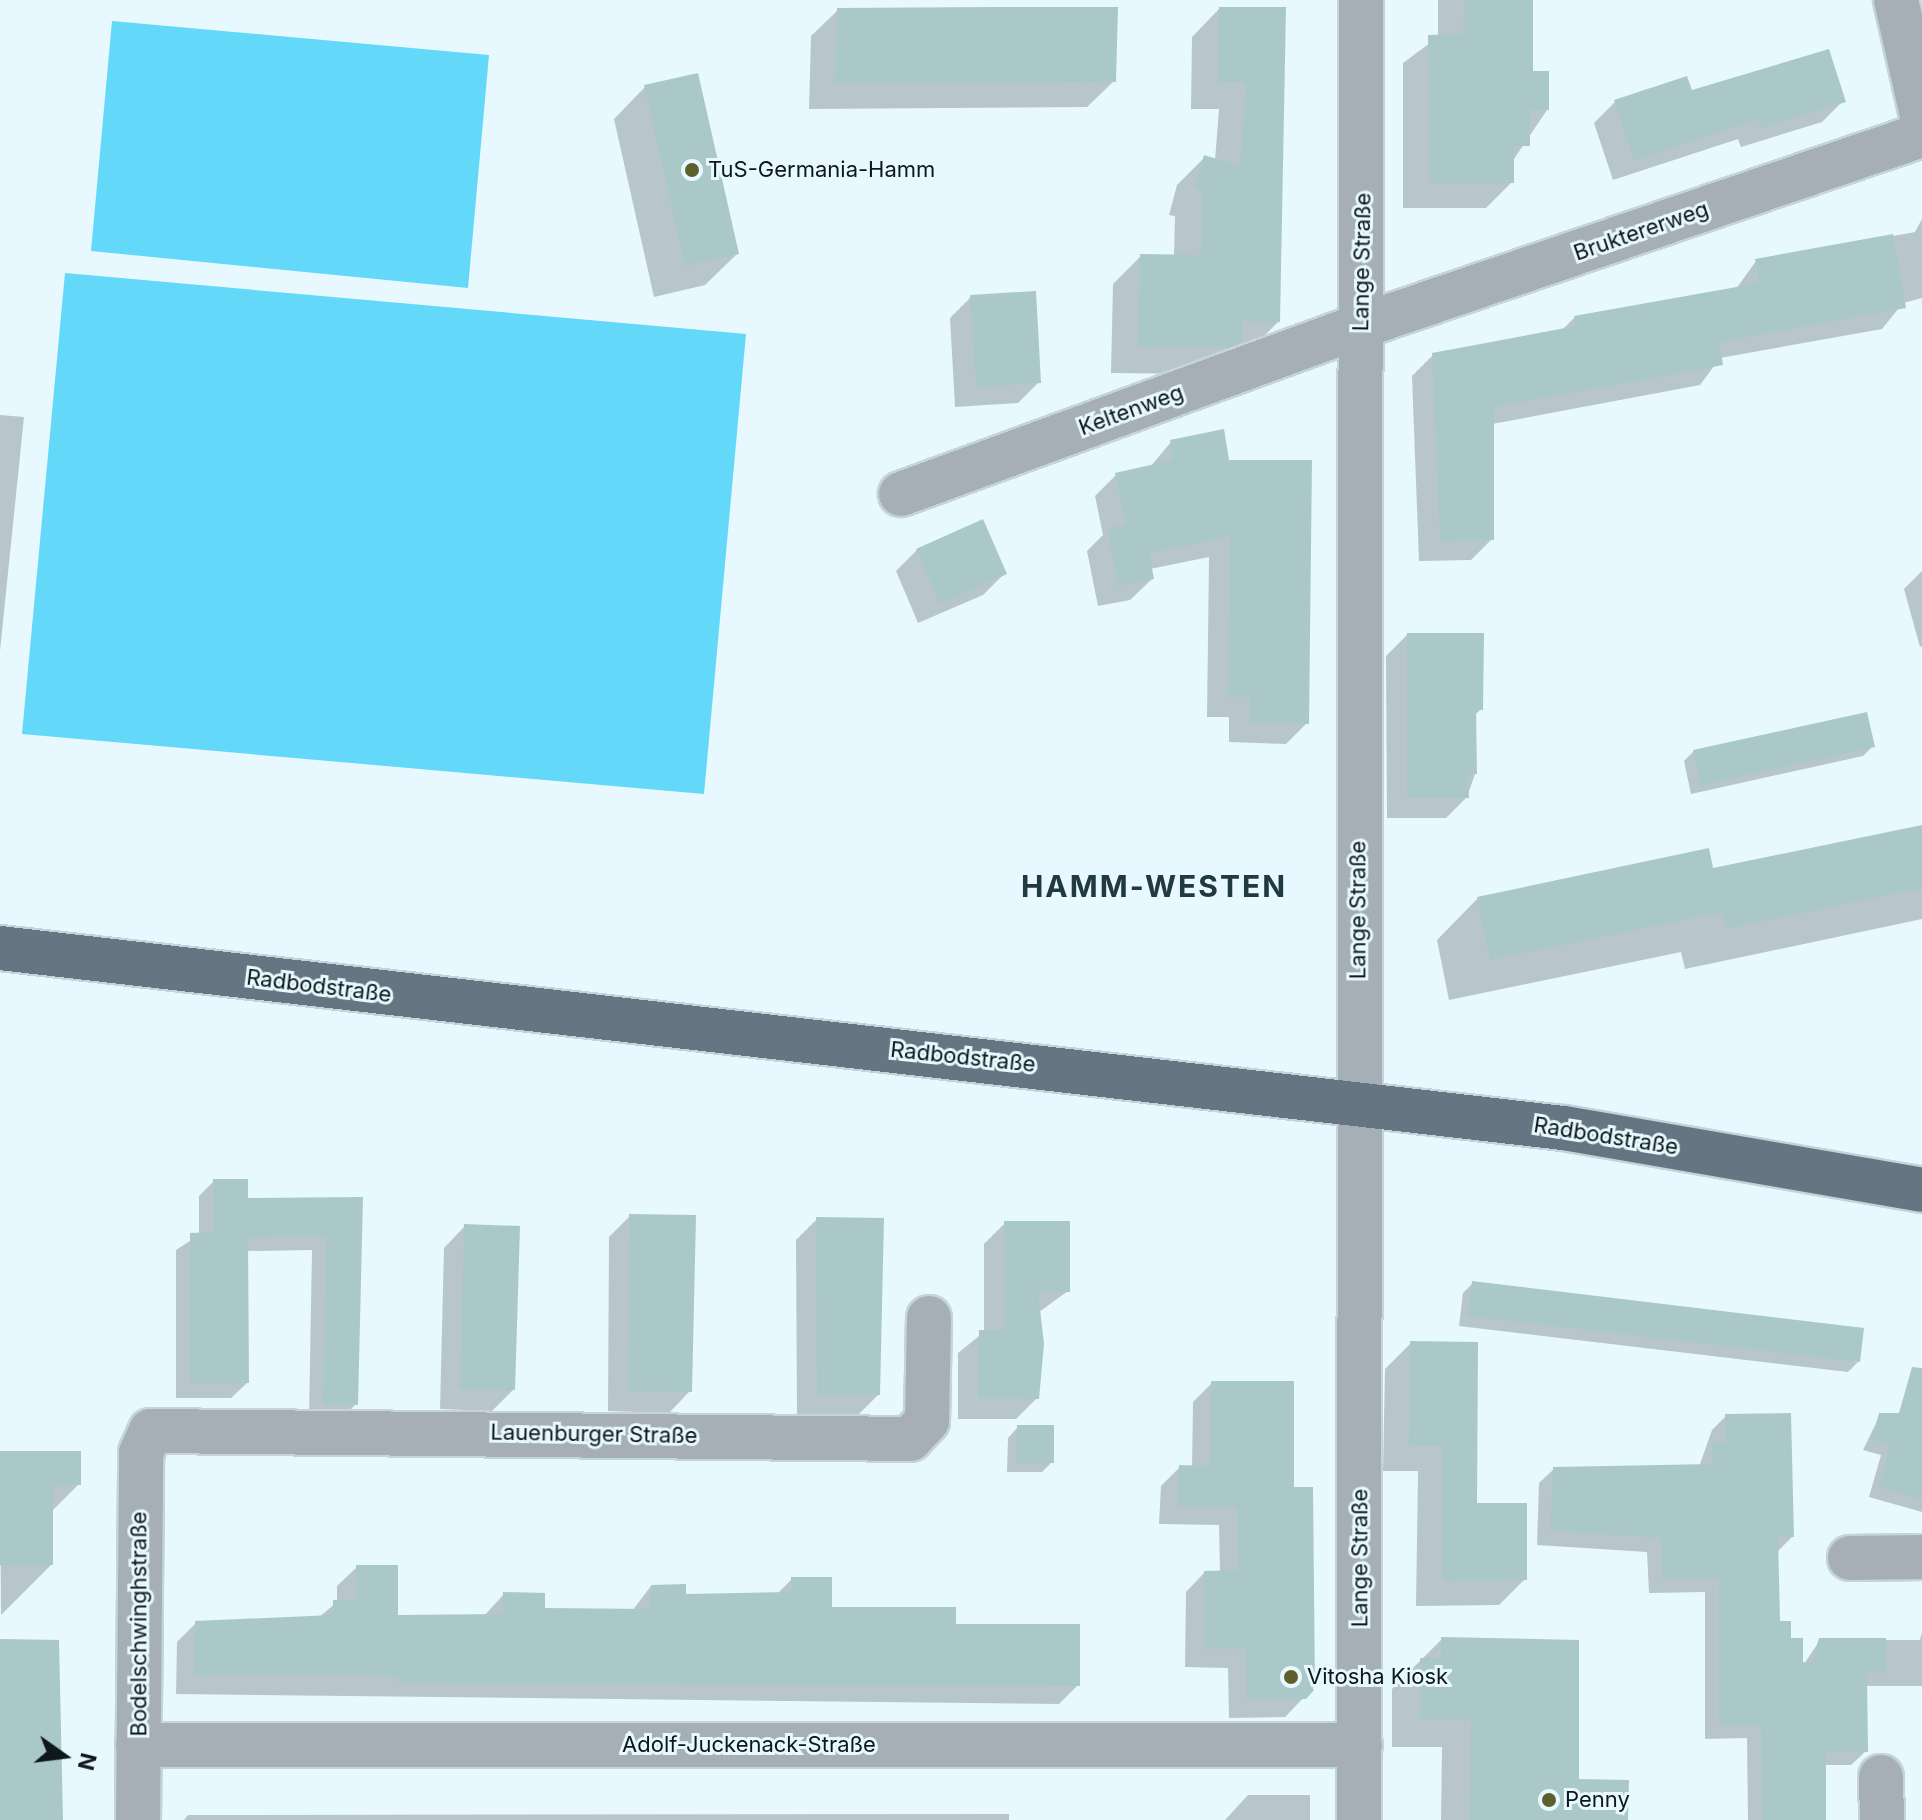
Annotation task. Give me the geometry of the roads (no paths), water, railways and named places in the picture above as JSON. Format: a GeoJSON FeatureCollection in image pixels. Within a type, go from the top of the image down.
{"type":"FeatureCollection","features":[{"type":"Feature","properties":{"kind":"main road","name":"Radbodstraße"},"geometry":{"type":"LineString","coordinates":[[0,948],[1564,1128],[1922,1190]]}},
{"type":"Feature","properties":{"kind":"street","name":"Lange Straße"},"geometry":{"type":"LineString","coordinates":[[1359,1820],[1361,0]]}},
{"type":"Feature","properties":{"kind":"street"},"geometry":{"type":"LineString","coordinates":[[1896,0],[1922,115]]}},
{"type":"Feature","properties":{"kind":"street","name":"Bruktererweg"},"geometry":{"type":"LineString","coordinates":[[1361,326],[1922,135]]}},
{"type":"Feature","properties":{"kind":"street","name":"Keltenweg"},"geometry":{"type":"LineString","coordinates":[[901,494],[1361,326]]}},
{"type":"Feature","properties":{"kind":"street","name":"Lauenburger Straße"},"geometry":{"type":"LineString","coordinates":[[151,1431],[910,1439],[927,1421],[929,1318]]}},
{"type":"Feature","properties":{"kind":"street","name":"Bodelschwinghstraße"},"geometry":{"type":"LineString","coordinates":[[138,1820],[141,1453],[151,1431]]}},
{"type":"Feature","properties":{"kind":"street"},"geometry":{"type":"LineString","coordinates":[[1850,1558],[1922,1557]]}},
{"type":"Feature","properties":{"kind":"street","name":"Adolf-Juckenack-Straße"},"geometry":{"type":"LineString","coordinates":[[138,1745],[1360,1745]]}},
{"type":"Feature","properties":{"kind":"street"},"geometry":{"type":"LineString","coordinates":[[1881,1777],[1882,1820]]}},
{"type":"Feature","properties":{"kind":"place","name":"TuS-Germania-Hamm"},"geometry":{"type":"Point","coordinates":[692,170]}},
{"type":"Feature","properties":{"kind":"place","name":"Vitosha Kiosk"},"geometry":{"type":"Point","coordinates":[1291,1677]}},
{"type":"Feature","properties":{"kind":"place","name":"Penny"},"geometry":{"type":"Point","coordinates":[1549,1800]}},
{"type":"Feature","properties":{"kind":"district","name":"HAMM-WESTEN"},"geometry":{"type":"Point","coordinates":[1154,886]}}]}
